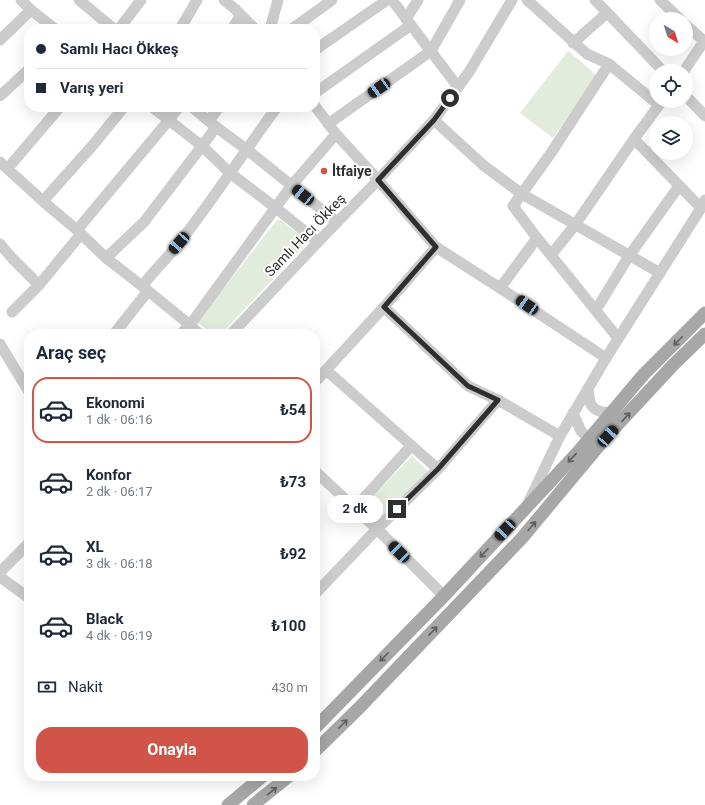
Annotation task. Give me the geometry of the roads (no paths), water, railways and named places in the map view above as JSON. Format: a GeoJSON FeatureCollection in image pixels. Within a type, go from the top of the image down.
{"type":"FeatureCollection","features":[{"type":"Feature","properties":{"kind":"main road"},"geometry":{"type":"LineString","coordinates":[[320,746],[359,708],[522,538],[594,443],[612,412],[644,374],[688,332],[705,313]]}},
{"type":"Feature","properties":{"kind":"main road"},"geometry":{"type":"LineString","coordinates":[[320,723],[444,596],[526,508],[705,334]]}},
{"type":"Feature","properties":{"kind":"main road"},"geometry":{"type":"LineString","coordinates":[[228,805],[257,781]]}},
{"type":"Feature","properties":{"kind":"main road"},"geometry":{"type":"LineString","coordinates":[[253,805],[283,781]]}},
{"type":"Feature","properties":{"kind":"street"},"geometry":{"type":"LineString","coordinates":[[21,0],[49,24]]}},
{"type":"Feature","properties":{"kind":"street"},"geometry":{"type":"LineString","coordinates":[[79,0],[108,24]]}},
{"type":"Feature","properties":{"kind":"street"},"geometry":{"type":"LineString","coordinates":[[122,24],[141,0]]}},
{"type":"Feature","properties":{"kind":"street"},"geometry":{"type":"LineString","coordinates":[[183,24],[197,0]]}},
{"type":"Feature","properties":{"kind":"street"},"geometry":{"type":"LineString","coordinates":[[224,0],[238,8],[251,24]]}},
{"type":"Feature","properties":{"kind":"street"},"geometry":{"type":"LineString","coordinates":[[271,24],[278,0]]}},
{"type":"Feature","properties":{"kind":"street"},"geometry":{"type":"LineString","coordinates":[[299,24],[332,0]]}},
{"type":"Feature","properties":{"kind":"street"},"geometry":{"type":"LineString","coordinates":[[320,47],[387,0]]}},
{"type":"Feature","properties":{"kind":"street"},"geometry":{"type":"LineString","coordinates":[[392,0],[458,87]]}},
{"type":"Feature","properties":{"kind":"street"},"geometry":{"type":"LineString","coordinates":[[320,89],[408,22],[418,0]]}},
{"type":"Feature","properties":{"kind":"street"},"geometry":{"type":"LineString","coordinates":[[328,124],[431,51],[460,0]]}},
{"type":"Feature","properties":{"kind":"street","name":"Samlı Hacı Ökkeş"},"geometry":{"type":"LineString","coordinates":[[235,329],[434,120],[469,72],[512,0]]}},
{"type":"Feature","properties":{"kind":"street"},"geometry":{"type":"LineString","coordinates":[[526,0],[587,54],[609,64],[649,94]]}},
{"type":"Feature","properties":{"kind":"street"},"geometry":{"type":"LineString","coordinates":[[595,0],[656,64]]}},
{"type":"Feature","properties":{"kind":"street"},"geometry":{"type":"LineString","coordinates":[[660,0],[673,12]]}},
{"type":"Feature","properties":{"kind":"street"},"geometry":{"type":"LineString","coordinates":[[233,24],[238,8]]}},
{"type":"Feature","properties":{"kind":"street"},"geometry":{"type":"LineString","coordinates":[[0,40],[31,10]]}},
{"type":"Feature","properties":{"kind":"street"},"geometry":{"type":"LineString","coordinates":[[573,43],[607,13]]}},
{"type":"Feature","properties":{"kind":"street"},"geometry":{"type":"LineString","coordinates":[[689,64],[704,42],[693,32]]}},
{"type":"Feature","properties":{"kind":"street"},"geometry":{"type":"LineString","coordinates":[[609,64],[551,153],[513,206],[618,338]]}},
{"type":"Feature","properties":{"kind":"street"},"geometry":{"type":"LineString","coordinates":[[0,96],[24,74]]}},
{"type":"Feature","properties":{"kind":"street"},"geometry":{"type":"LineString","coordinates":[[693,103],[705,116]]}},
{"type":"Feature","properties":{"kind":"street"},"geometry":{"type":"LineString","coordinates":[[551,255],[575,225],[657,108]]}},
{"type":"Feature","properties":{"kind":"street"},"geometry":{"type":"LineString","coordinates":[[55,112],[4,165],[106,258],[194,329]]}},
{"type":"Feature","properties":{"kind":"street"},"geometry":{"type":"LineString","coordinates":[[43,201],[93,146],[120,112]]}},
{"type":"Feature","properties":{"kind":"street"},"geometry":{"type":"LineString","coordinates":[[159,112],[202,146],[230,173],[318,242]]}},
{"type":"Feature","properties":{"kind":"street"},"geometry":{"type":"LineString","coordinates":[[12,312],[39,285],[79,232],[175,112]]}},
{"type":"Feature","properties":{"kind":"street"},"geometry":{"type":"LineString","coordinates":[[198,112],[337,222]]}},
{"type":"Feature","properties":{"kind":"street"},"geometry":{"type":"LineString","coordinates":[[106,258],[144,222],[202,146],[217,112]]}},
{"type":"Feature","properties":{"kind":"street"},"geometry":{"type":"LineString","coordinates":[[117,329],[272,112]]}},
{"type":"Feature","properties":{"kind":"street"},"geometry":{"type":"LineString","coordinates":[[319,112],[336,134],[436,247],[606,358]]}},
{"type":"Feature","properties":{"kind":"street"},"geometry":{"type":"LineString","coordinates":[[434,120],[483,165],[522,194],[660,273]]}},
{"type":"Feature","properties":{"kind":"street"},"geometry":{"type":"LineString","coordinates":[[186,329],[292,186],[336,134]]}},
{"type":"Feature","properties":{"kind":"street"},"geometry":{"type":"LineString","coordinates":[[526,508],[560,436],[618,338],[703,204],[678,186],[634,139]]}},
{"type":"Feature","properties":{"kind":"street"},"geometry":{"type":"LineString","coordinates":[[596,310],[629,256],[678,186]]}},
{"type":"Feature","properties":{"kind":"street"},"geometry":{"type":"LineString","coordinates":[[500,288],[537,238]]}},
{"type":"Feature","properties":{"kind":"street"},"geometry":{"type":"LineString","coordinates":[[0,244],[39,285]]}},
{"type":"Feature","properties":{"kind":"street"},"geometry":{"type":"LineString","coordinates":[[320,377],[384,307],[436,247]]}},
{"type":"Feature","properties":{"kind":"street"},"geometry":{"type":"LineString","coordinates":[[384,307],[468,386],[498,400],[560,436]]}},
{"type":"Feature","properties":{"kind":"street"},"geometry":{"type":"LineString","coordinates":[[0,344],[24,384]]}},
{"type":"Feature","properties":{"kind":"street"},"geometry":{"type":"LineString","coordinates":[[326,370],[438,469]]}},
{"type":"Feature","properties":{"kind":"street"},"geometry":{"type":"LineString","coordinates":[[588,389],[590,403],[593,408],[606,413],[612,412]]}},
{"type":"Feature","properties":{"kind":"street"},"geometry":{"type":"LineString","coordinates":[[320,588],[438,469],[498,400]]}},
{"type":"Feature","properties":{"kind":"street"},"geometry":{"type":"LineString","coordinates":[[574,413],[581,431],[594,443]]}},
{"type":"Feature","properties":{"kind":"street"},"geometry":{"type":"LineString","coordinates":[[355,508],[411,446]]}},
{"type":"Feature","properties":{"kind":"street"},"geometry":{"type":"LineString","coordinates":[[320,476],[377,529],[444,596]]}},
{"type":"Feature","properties":{"kind":"street"},"geometry":{"type":"LineString","coordinates":[[0,572],[24,548]]}},
{"type":"Feature","properties":{"kind":"street"},"geometry":{"type":"LineString","coordinates":[[0,577],[24,594]]}},
{"type":"Feature","properties":{"kind":"place","name":"İtfaiye"},"geometry":{"type":"Point","coordinates":[324,171]}}]}
